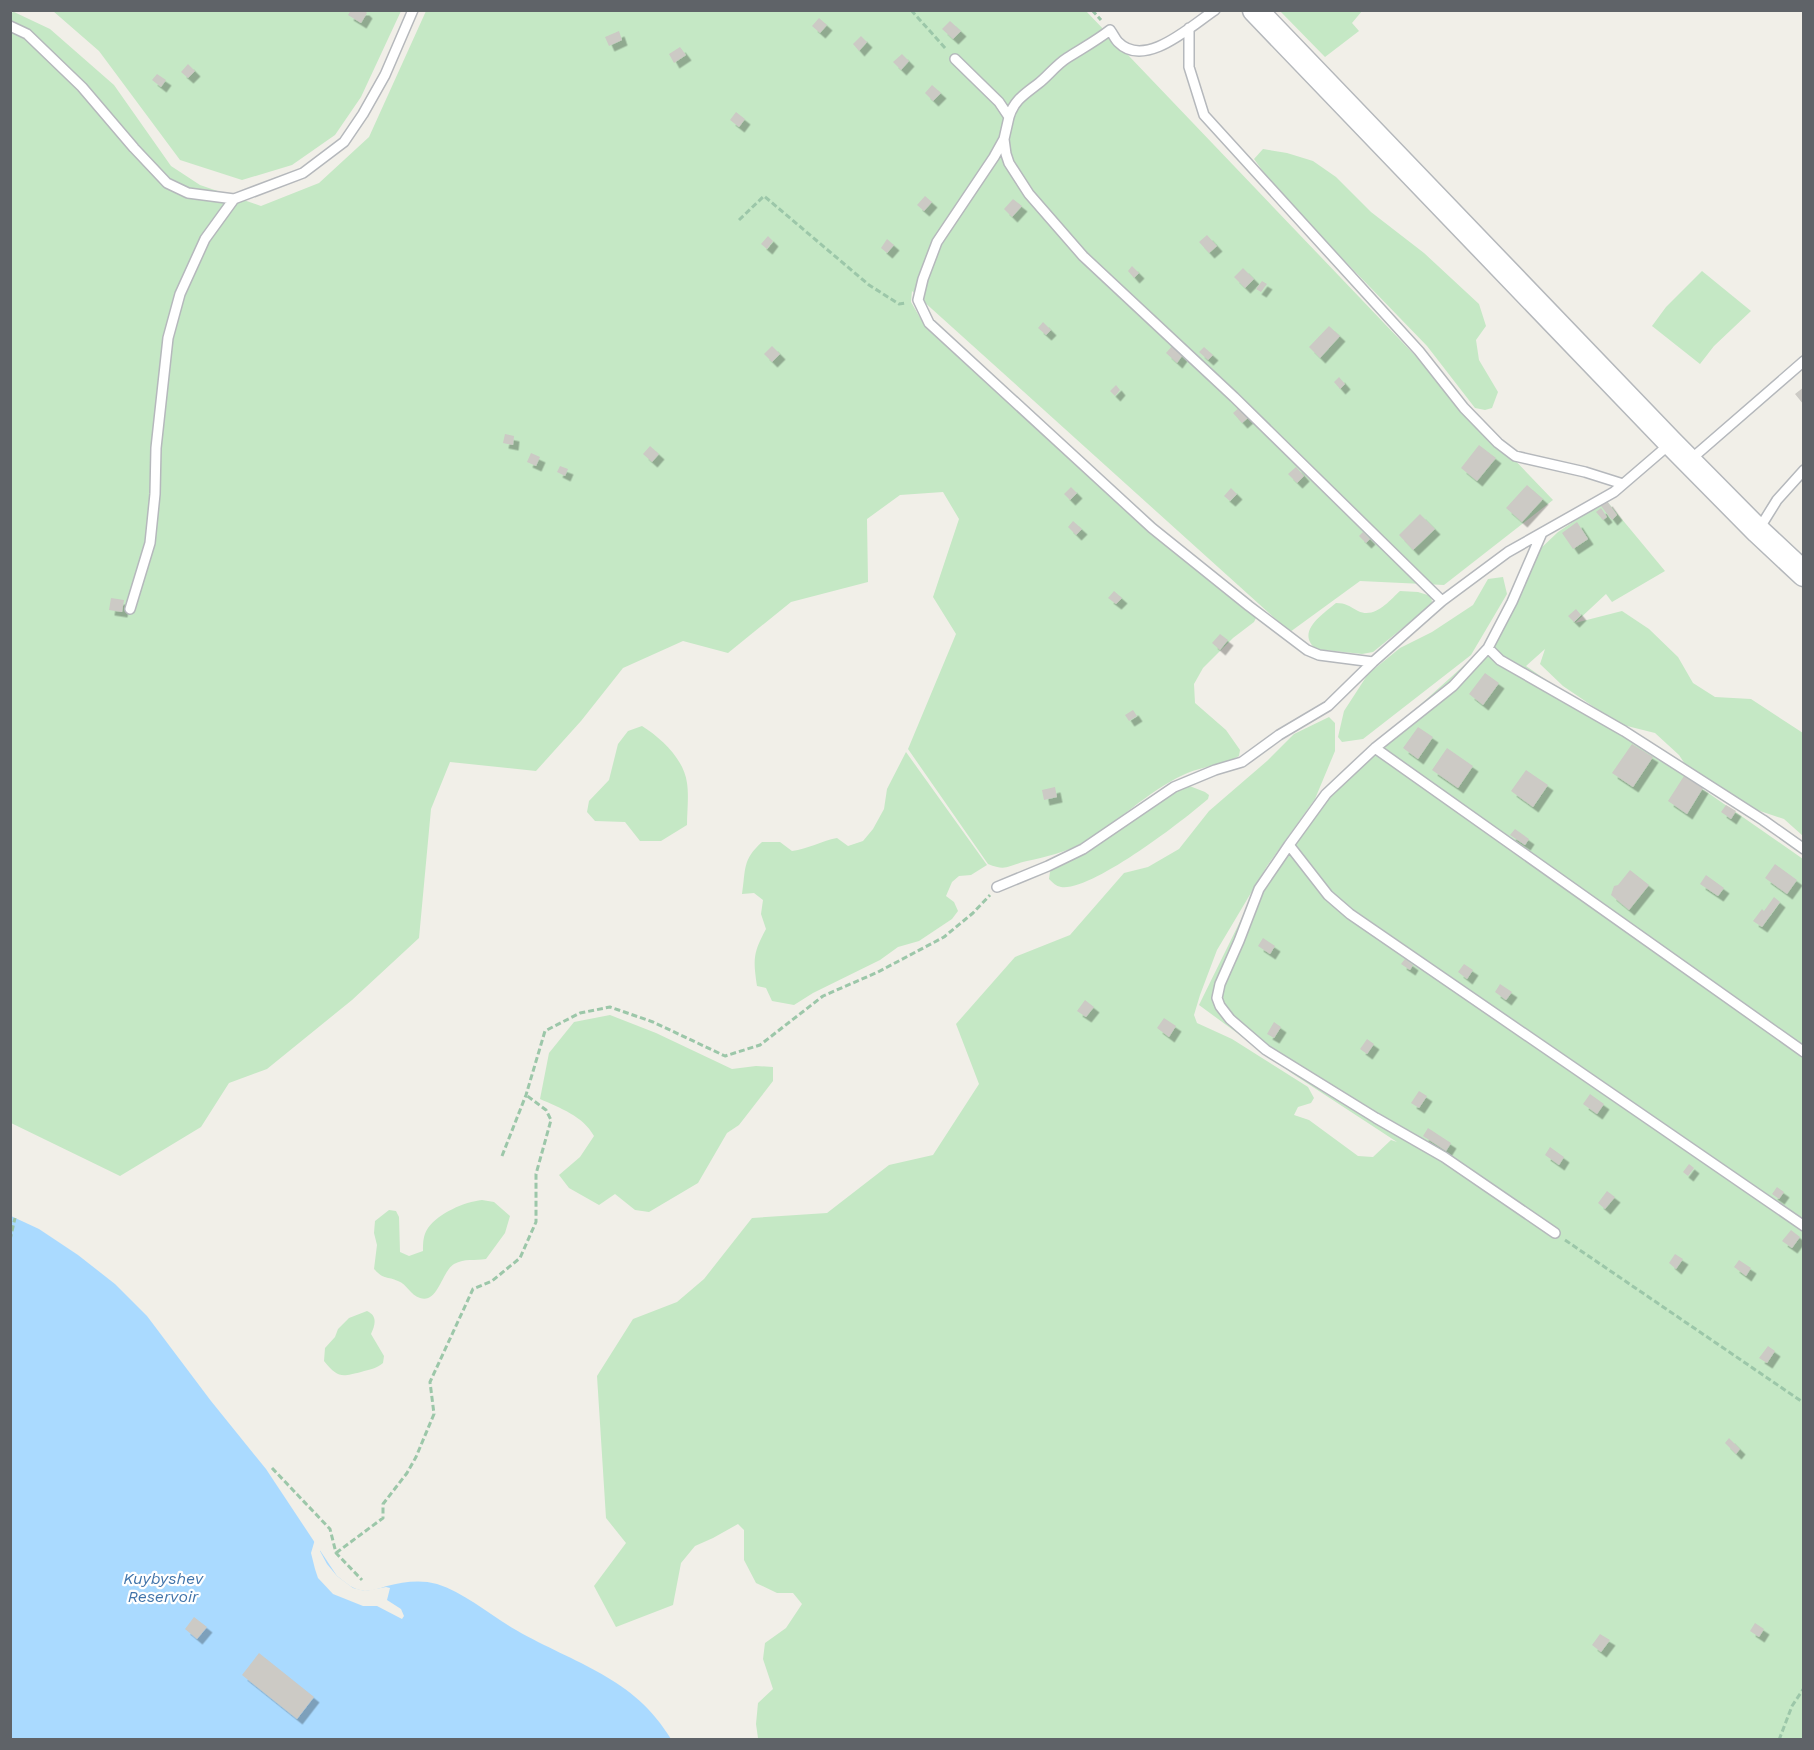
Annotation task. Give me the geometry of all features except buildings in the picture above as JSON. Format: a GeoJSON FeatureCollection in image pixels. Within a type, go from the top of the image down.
{"type":"FeatureCollection","features":[{"type":"Feature","properties":{"kind":"street"},"geometry":{"type":"LineString","coordinates":[[1255,10],[1671,443],[1803,574]]}},
{"type":"Feature","properties":{"kind":"lane"},"geometry":{"type":"LineString","coordinates":[[10,26],[27,34],[82,87],[167,183],[189,193],[234,199],[303,173],[344,142],[385,75],[413,10]]}},
{"type":"Feature","properties":{"kind":"lane"},"geometry":{"type":"LineString","coordinates":[[1215,10],[1169,42],[1152,50],[1135,51],[1120,44],[1110,30],[1083,50],[1065,59],[1023,93],[1012,107],[1004,139],[994,158],[938,242],[923,279],[918,300],[930,323],[1178,550],[1307,650],[1319,655],[1373,662]]}},
{"type":"Feature","properties":{"kind":"lane"},"geometry":{"type":"LineString","coordinates":[[1189,28],[1189,67],[1204,115],[1419,351],[1464,408],[1515,456],[1585,472],[1623,484]]}},
{"type":"Feature","properties":{"kind":"lane"},"geometry":{"type":"LineString","coordinates":[[955,59],[999,102],[1009,117]]}},
{"type":"Feature","properties":{"kind":"lane"},"geometry":{"type":"LineString","coordinates":[[1004,139],[1009,163],[1029,194],[1083,256],[1234,398],[1442,601]]}},
{"type":"Feature","properties":{"kind":"lane"},"geometry":{"type":"LineString","coordinates":[[130,609],[150,543],[155,494],[156,448],[168,338],[180,294],[205,239],[234,199]]}},
{"type":"Feature","properties":{"kind":"lane"},"geometry":{"type":"LineString","coordinates":[[1689,461],[1803,361]]}},
{"type":"Feature","properties":{"kind":"lane"},"geometry":{"type":"LineString","coordinates":[[997,887],[1083,849],[1174,787],[1215,770],[1242,762],[1279,735],[1328,706],[1373,662],[1442,601],[1508,552],[1614,492],[1671,443]]}},
{"type":"Feature","properties":{"kind":"lane"},"geometry":{"type":"LineString","coordinates":[[1758,531],[1777,500],[1803,470]]}},
{"type":"Feature","properties":{"kind":"lane"},"geometry":{"type":"LineString","coordinates":[[1541,534],[1512,602],[1488,648],[1453,686],[1375,748],[1326,794],[1259,889],[1220,984],[1217,998],[1230,1019],[1266,1050],[1443,1157],[1555,1233]]}},
{"type":"Feature","properties":{"kind":"lane"},"geometry":{"type":"LineString","coordinates":[[1488,648],[1500,660],[1624,730],[1763,820],[1803,849]]}},
{"type":"Feature","properties":{"kind":"lane"},"geometry":{"type":"LineString","coordinates":[[1375,748],[1803,1052]]}},
{"type":"Feature","properties":{"kind":"lane"},"geometry":{"type":"LineString","coordinates":[[1290,845],[1328,895],[1350,914],[1803,1226]]}},
{"type":"Feature","properties":{"kind":"path"},"geometry":{"type":"LineString","coordinates":[[911,10],[955,59]]}},
{"type":"Feature","properties":{"kind":"path"},"geometry":{"type":"LineString","coordinates":[[739,220],[764,196],[869,285],[898,304],[918,300]]}},
{"type":"Feature","properties":{"kind":"path"},"geometry":{"type":"LineString","coordinates":[[502,1156],[526,1095],[546,1031],[580,1013],[610,1007],[653,1022],[725,1056],[760,1045],[823,996],[878,972],[944,937],[973,914],[997,887]]}},
{"type":"Feature","properties":{"kind":"path"},"geometry":{"type":"LineString","coordinates":[[336,1553],[383,1518],[383,1504],[416,1457],[434,1414],[430,1382],[473,1289],[492,1281],[520,1258],[536,1222],[536,1174],[550,1120],[546,1110],[526,1095]]}},
{"type":"Feature","properties":{"kind":"path"},"geometry":{"type":"LineString","coordinates":[[10,1240],[15,1218]]}},
{"type":"Feature","properties":{"kind":"path"},"geometry":{"type":"LineString","coordinates":[[1555,1233],[1803,1403]]}},
{"type":"Feature","properties":{"kind":"path"},"geometry":{"type":"LineString","coordinates":[[272,1468],[330,1529],[336,1553],[362,1580]]}},
{"type":"Feature","properties":{"kind":"path"},"geometry":{"type":"LineString","coordinates":[[1779,1740],[1792,1706],[1803,1688]]}},
{"type":"Feature","properties":{"kind":"green space"},"geometry":{"type":"Polygon","coordinates":[[[53,11],[401,11],[361,97],[335,135],[292,165],[242,180],[180,160],[99,51],[53,11]]]}},
{"type":"Feature","properties":{"kind":"green space"},"geometry":{"type":"Polygon","coordinates":[[[426,11],[1086,11],[1553,500],[1444,585],[1360,581],[1290,632],[912,291],[911,302],[926,328],[1177,552],[1254,613],[1256,618],[1254,622],[1233,638],[1203,668],[1194,684],[1195,703],[1226,730],[1240,750],[1239,756],[1190,772],[1170,782],[1097,834],[1071,849],[1008,867],[988,864],[908,749],[956,634],[933,597],[959,519],[943,492],[900,495],[867,519],[868,582],[791,602],[728,653],[683,641],[623,668],[581,721],[536,771],[450,762],[431,809],[419,938],[352,1000],[267,1069],[229,1083],[201,1127],[120,1176],[11,1123],[10,13],[14,12],[50,29],[114,85],[171,166],[200,185],[261,206],[319,183],[369,137],[426,11]]]}},
{"type":"Feature","properties":{"kind":"green space"},"geometry":{"type":"Polygon","coordinates":[[[1280,11],[1362,11],[1352,23],[1359,31],[1325,57],[1280,11]]]}},
{"type":"Feature","properties":{"kind":"green space"},"geometry":{"type":"Polygon","coordinates":[[[1263,149],[1313,161],[1336,177],[1371,212],[1424,253],[1479,304],[1486,326],[1476,340],[1479,360],[1498,392],[1492,408],[1485,410],[1475,408],[1427,346],[1278,192],[1254,159],[1263,149]]]}},
{"type":"Feature","properties":{"kind":"green space"},"geometry":{"type":"Polygon","coordinates":[[[1702,271],[1751,311],[1714,346],[1700,364],[1652,326],[1666,307],[1702,271]]]}},
{"type":"Feature","properties":{"kind":"green space"},"geometry":{"type":"Polygon","coordinates":[[[1606,500],[1665,571],[1612,602],[1606,594],[1575,623],[1622,611],[1649,629],[1678,657],[1693,683],[1715,697],[1751,699],[1803,733],[1803,836],[1784,819],[1745,806],[1689,770],[1679,755],[1655,733],[1619,724],[1563,686],[1540,664],[1545,649],[1526,666],[1803,859],[1803,1739],[782,1740],[758,1738],[756,1724],[758,1703],[773,1689],[763,1659],[765,1643],[786,1628],[802,1604],[793,1593],[777,1593],[756,1583],[744,1560],[744,1530],[738,1524],[695,1546],[681,1563],[673,1605],[616,1627],[594,1586],[626,1543],[606,1518],[597,1376],[633,1319],[677,1302],[704,1279],[752,1218],[827,1213],[889,1165],[933,1155],[979,1084],[956,1024],[1015,957],[1070,935],[1124,873],[1148,867],[1179,849],[1209,811],[1267,761],[1294,734],[1329,717],[1335,723],[1335,751],[1315,799],[1267,866],[1217,950],[1194,1015],[1197,1023],[1232,1039],[1308,1087],[1314,1098],[1311,1103],[1298,1107],[1294,1115],[1309,1120],[1358,1156],[1373,1157],[1391,1140],[1397,1142],[1293,1074],[1199,1005],[1255,891],[1319,796],[1480,651],[1499,637],[1539,550],[1558,532],[1606,500]]]}},
{"type":"Feature","properties":{"kind":"green space"},"geometry":{"type":"Polygon","coordinates":[[[1503,577],[1507,594],[1471,655],[1363,739],[1342,742],[1338,737],[1344,711],[1368,674],[1400,648],[1432,632],[1473,605],[1488,579],[1503,577]]]}},
{"type":"Feature","properties":{"kind":"green space"},"geometry":{"type":"Polygon","coordinates":[[[1400,591],[1418,592],[1431,596],[1432,602],[1373,652],[1362,654],[1316,649],[1310,643],[1308,636],[1313,624],[1336,603],[1370,613],[1381,608],[1400,591]]]}},
{"type":"Feature","properties":{"kind":"green space"},"geometry":{"type":"Polygon","coordinates":[[[642,726],[670,750],[681,766],[687,783],[687,825],[661,841],[640,841],[625,822],[595,821],[587,812],[589,801],[609,780],[618,744],[628,731],[642,726]]]}},
{"type":"Feature","properties":{"kind":"green space"},"geometry":{"type":"Polygon","coordinates":[[[906,752],[987,865],[971,875],[959,876],[952,882],[946,896],[954,902],[958,911],[952,919],[919,941],[898,947],[880,960],[813,993],[794,1005],[772,1001],[766,988],[757,986],[755,969],[755,956],[766,929],[761,914],[763,900],[754,893],[742,894],[745,871],[751,854],[762,842],[780,842],[792,851],[837,838],[848,846],[863,841],[884,809],[887,789],[906,752]]]}},
{"type":"Feature","properties":{"kind":"green space"},"geometry":{"type":"Polygon","coordinates":[[[1187,785],[1205,792],[1209,795],[1208,799],[1137,853],[1075,886],[1061,887],[1049,879],[1054,867],[1120,829],[1187,785]]]}},
{"type":"Feature","properties":{"kind":"green space"},"geometry":{"type":"Polygon","coordinates":[[[610,1015],[656,1033],[732,1069],[756,1066],[773,1067],[773,1081],[739,1125],[727,1133],[698,1183],[649,1212],[635,1210],[615,1194],[599,1205],[569,1188],[559,1175],[580,1157],[594,1136],[577,1118],[540,1099],[549,1053],[574,1022],[610,1015]]]}},
{"type":"Feature","properties":{"kind":"green space"},"geometry":{"type":"Polygon","coordinates":[[[482,1200],[494,1202],[510,1216],[505,1233],[486,1259],[466,1260],[454,1264],[431,1296],[426,1299],[417,1297],[401,1282],[383,1276],[374,1269],[377,1245],[374,1233],[375,1221],[389,1210],[396,1211],[399,1217],[400,1252],[409,1256],[423,1251],[426,1231],[445,1213],[468,1203],[482,1200]]]}},
{"type":"Feature","properties":{"kind":"green space"},"geometry":{"type":"Polygon","coordinates":[[[367,1311],[374,1318],[371,1334],[384,1356],[383,1363],[375,1368],[354,1374],[340,1375],[324,1361],[325,1348],[349,1318],[367,1311]]]}},
{"type":"Feature","properties":{"kind":"water","name":"Kuybyshev Reservoir"},"geometry":{"type":"Polygon","coordinates":[[[11,1216],[39,1229],[78,1255],[115,1284],[147,1316],[266,1469],[337,1576],[353,1587],[365,1591],[418,1581],[431,1582],[458,1593],[516,1630],[621,1686],[656,1718],[671,1739],[11,1740],[11,1216]]]}},
{"type":"Feature","properties":{"kind":"pier"},"geometry":{"type":"Polygon","coordinates":[[[316,1536],[322,1548],[320,1551],[337,1576],[353,1588],[365,1591],[390,1588],[387,1600],[401,1609],[404,1616],[402,1619],[377,1606],[363,1606],[333,1594],[318,1578],[315,1569],[311,1553],[316,1536]]]}}]}
